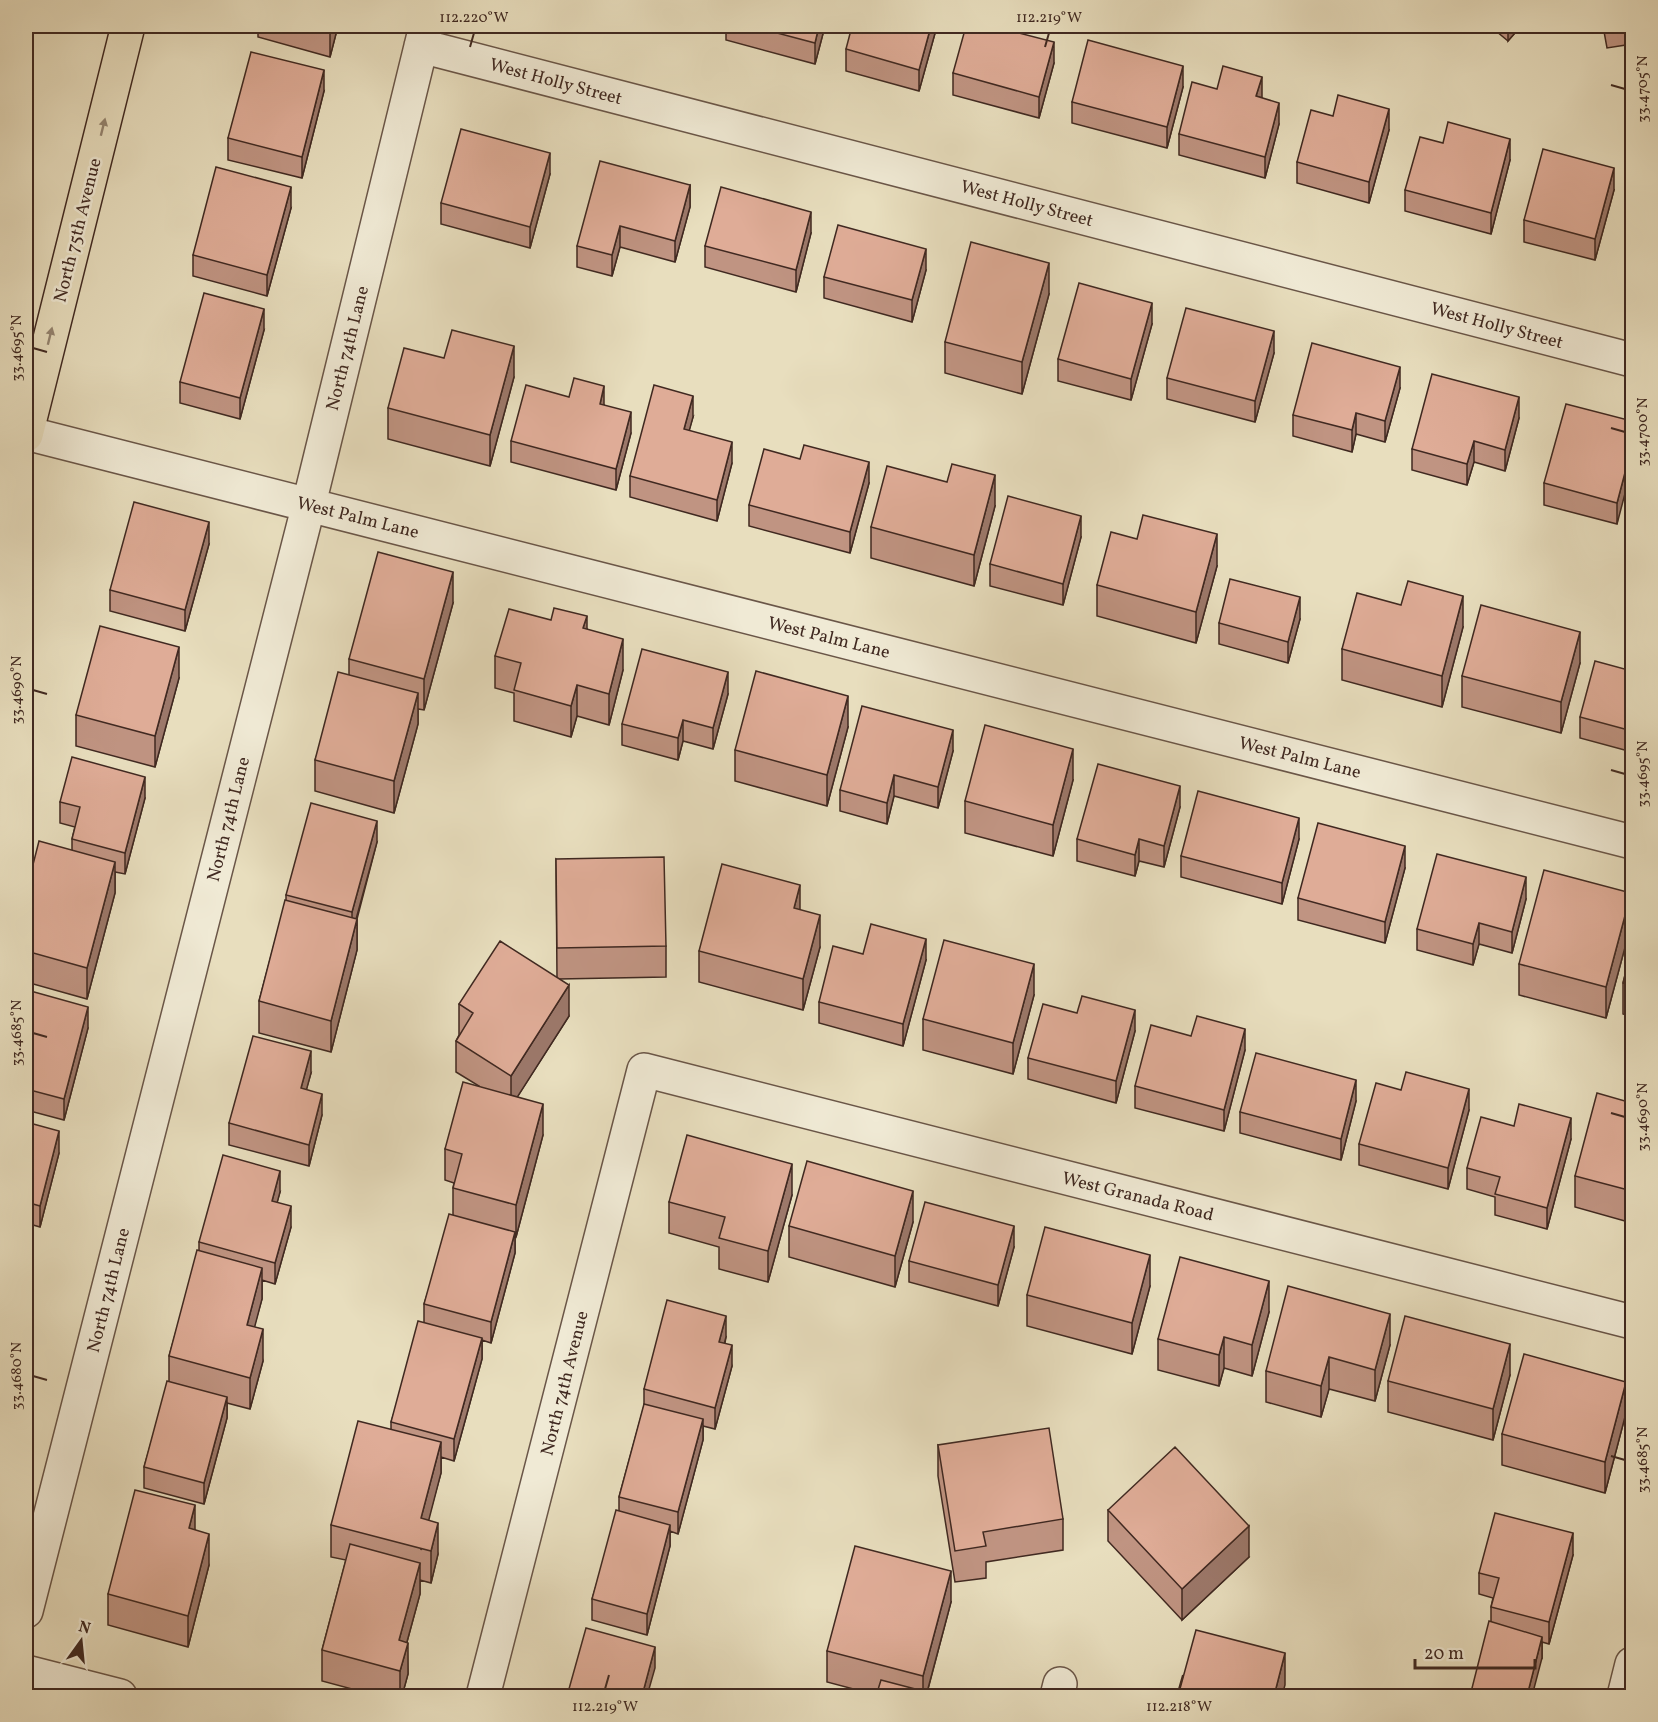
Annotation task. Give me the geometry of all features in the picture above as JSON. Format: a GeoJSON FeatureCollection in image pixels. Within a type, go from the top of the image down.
{"type":"FeatureCollection","features":[{"type":"Feature","properties":{"kind":"main road","name":"North 75th Avenue"},"geometry":{"type":"LineString","coordinates":[[26,434],[128,26]]}},
{"type":"Feature","properties":{"kind":"street","name":"West Holly Street"},"geometry":{"type":"LineString","coordinates":[[423,36],[1632,360]]}},
{"type":"Feature","properties":{"kind":"street","name":"North 74th Lane"},"geometry":{"type":"LineString","coordinates":[[26,1611],[309,504],[423,36]]}},
{"type":"Feature","properties":{"kind":"street","name":"West Palm Lane"},"geometry":{"type":"LineString","coordinates":[[26,434],[309,504],[1632,842]]}},
{"type":"Feature","properties":{"kind":"street","name":"West Granada Road"},"geometry":{"type":"LineString","coordinates":[[644,1070],[1632,1322]]}},
{"type":"Feature","properties":{"kind":"street","name":"North 74th Avenue"},"geometry":{"type":"LineString","coordinates":[[483,1696],[644,1070]]}},
{"type":"Feature","properties":{"kind":"street"},"geometry":{"type":"LineString","coordinates":[[1624,1696],[1632,1664]]}},
{"type":"Feature","properties":{"kind":"street"},"geometry":{"type":"LineString","coordinates":[[26,1672],[120,1696]]}},
{"type":"Feature","properties":{"kind":"building"},"geometry":{"type":"Polygon","coordinates":[[[751,26],[819,26],[815,43],[751,26]]]}},
{"type":"Feature","properties":{"kind":"building"},"geometry":{"type":"Polygon","coordinates":[[[852,26],[931,26],[919,70],[846,49],[852,26]]]}},
{"type":"Feature","properties":{"kind":"building"},"geometry":{"type":"Polygon","coordinates":[[[966,26],[991,26],[1054,42],[1039,97],[953,73],[966,26]]]}},
{"type":"Feature","properties":{"kind":"building"},"geometry":{"type":"Polygon","coordinates":[[[1088,40],[1183,66],[1167,127],[1072,102],[1088,40]]]}},
{"type":"Feature","properties":{"kind":"building"},"geometry":{"type":"Polygon","coordinates":[[[251,52],[324,70],[302,157],[228,138],[251,52]]]}},
{"type":"Feature","properties":{"kind":"building"},"geometry":{"type":"Polygon","coordinates":[[[1223,66],[1262,77],[1256,96],[1279,103],[1265,157],[1179,134],[1192,82],[1217,89],[1223,66]]]}},
{"type":"Feature","properties":{"kind":"building"},"geometry":{"type":"Polygon","coordinates":[[[1338,95],[1389,109],[1369,182],[1297,162],[1311,110],[1333,116],[1338,95]]]}},
{"type":"Feature","properties":{"kind":"building"},"geometry":{"type":"Polygon","coordinates":[[[1448,122],[1510,139],[1491,213],[1405,190],[1420,137],[1443,143],[1448,122]]]}},
{"type":"Feature","properties":{"kind":"building"},"geometry":{"type":"Polygon","coordinates":[[[461,129],[550,153],[530,227],[441,203],[461,129]]]}},
{"type":"Feature","properties":{"kind":"building"},"geometry":{"type":"Polygon","coordinates":[[[1543,149],[1614,168],[1595,239],[1524,220],[1543,149]]]}},
{"type":"Feature","properties":{"kind":"building"},"geometry":{"type":"Polygon","coordinates":[[[600,161],[690,185],[675,241],[620,226],[612,255],[577,246],[600,161]]]}},
{"type":"Feature","properties":{"kind":"building"},"geometry":{"type":"Polygon","coordinates":[[[216,167],[291,187],[267,275],[193,255],[216,167]]]}},
{"type":"Feature","properties":{"kind":"building"},"geometry":{"type":"Polygon","coordinates":[[[721,187],[811,212],[796,270],[705,246],[721,187]]]}},
{"type":"Feature","properties":{"kind":"building"},"geometry":{"type":"Polygon","coordinates":[[[1632,224],[1632,241],[1628,240],[1632,224]]]}},
{"type":"Feature","properties":{"kind":"building"},"geometry":{"type":"Polygon","coordinates":[[[838,225],[926,249],[912,300],[824,277],[838,225]]]}},
{"type":"Feature","properties":{"kind":"building"},"geometry":{"type":"Polygon","coordinates":[[[971,242],[1049,263],[1022,362],[945,342],[971,242]]]}},
{"type":"Feature","properties":{"kind":"building"},"geometry":{"type":"Polygon","coordinates":[[[1079,283],[1152,303],[1131,379],[1058,359],[1079,283]]]}},
{"type":"Feature","properties":{"kind":"building"},"geometry":{"type":"Polygon","coordinates":[[[204,293],[264,309],[240,398],[180,382],[204,293]]]}},
{"type":"Feature","properties":{"kind":"building"},"geometry":{"type":"Polygon","coordinates":[[[1186,308],[1274,331],[1255,401],[1167,378],[1186,308]]]}},
{"type":"Feature","properties":{"kind":"building"},"geometry":{"type":"Polygon","coordinates":[[[452,330],[514,346],[490,435],[388,408],[404,348],[444,358],[452,330]]]}},
{"type":"Feature","properties":{"kind":"building"},"geometry":{"type":"Polygon","coordinates":[[[1312,343],[1400,367],[1385,421],[1356,413],[1352,430],[1293,415],[1312,343]]]}},
{"type":"Feature","properties":{"kind":"building"},"geometry":{"type":"Polygon","coordinates":[[[1432,374],[1519,397],[1505,450],[1474,441],[1467,464],[1412,449],[1432,374]]]}},
{"type":"Feature","properties":{"kind":"building"},"geometry":{"type":"Polygon","coordinates":[[[574,378],[604,386],[600,404],[631,412],[616,469],[511,441],[526,385],[569,397],[574,378]]]}},
{"type":"Feature","properties":{"kind":"building"},"geometry":{"type":"Polygon","coordinates":[[[654,385],[693,396],[684,429],[732,442],[717,500],[630,476],[654,385]]]}},
{"type":"Feature","properties":{"kind":"building"},"geometry":{"type":"Polygon","coordinates":[[[1566,404],[1632,421],[1632,446],[1617,503],[1544,483],[1566,404]]]}},
{"type":"Feature","properties":{"kind":"building"},"geometry":{"type":"Polygon","coordinates":[[[804,445],[869,462],[850,532],[749,505],[764,449],[800,459],[804,445]]]}},
{"type":"Feature","properties":{"kind":"building"},"geometry":{"type":"Polygon","coordinates":[[[952,464],[995,475],[974,555],[871,527],[887,466],[947,482],[952,464]]]}},
{"type":"Feature","properties":{"kind":"building"},"geometry":{"type":"Polygon","coordinates":[[[1008,496],[1081,516],[1063,584],[990,564],[1008,496]]]}},
{"type":"Feature","properties":{"kind":"building"},"geometry":{"type":"Polygon","coordinates":[[[134,502],[209,522],[185,610],[110,590],[134,502]]]}},
{"type":"Feature","properties":{"kind":"building"},"geometry":{"type":"Polygon","coordinates":[[[1143,515],[1217,534],[1196,612],[1097,585],[1111,532],[1137,539],[1143,515]]]}},
{"type":"Feature","properties":{"kind":"building"},"geometry":{"type":"Polygon","coordinates":[[[378,552],[453,572],[424,679],[349,659],[378,552]]]}},
{"type":"Feature","properties":{"kind":"building"},"geometry":{"type":"Polygon","coordinates":[[[1230,579],[1300,597],[1288,642],[1219,623],[1230,579]]]}},
{"type":"Feature","properties":{"kind":"building"},"geometry":{"type":"Polygon","coordinates":[[[1408,581],[1463,596],[1442,676],[1342,649],[1357,593],[1401,605],[1408,581]]]}},
{"type":"Feature","properties":{"kind":"building"},"geometry":{"type":"Polygon","coordinates":[[[1481,605],[1580,632],[1561,702],[1462,676],[1481,605]]]}},
{"type":"Feature","properties":{"kind":"building"},"geometry":{"type":"Polygon","coordinates":[[[554,608],[587,616],[583,628],[623,639],[609,694],[577,685],[571,706],[514,690],[521,663],[495,656],[509,609],[551,620],[554,608]]]}},
{"type":"Feature","properties":{"kind":"building"},"geometry":{"type":"Polygon","coordinates":[[[100,626],[179,647],[155,736],[76,715],[100,626]]]}},
{"type":"Feature","properties":{"kind":"building"},"geometry":{"type":"Polygon","coordinates":[[[642,649],[728,672],[713,728],[683,720],[678,738],[622,724],[642,649]]]}},
{"type":"Feature","properties":{"kind":"building"},"geometry":{"type":"Polygon","coordinates":[[[1595,661],[1632,671],[1632,731],[1580,717],[1595,661]]]}},
{"type":"Feature","properties":{"kind":"building"},"geometry":{"type":"Polygon","coordinates":[[[756,671],[848,696],[827,775],[735,750],[756,671]]]}},
{"type":"Feature","properties":{"kind":"building"},"geometry":{"type":"Polygon","coordinates":[[[338,672],[418,693],[394,781],[315,760],[338,672]]]}},
{"type":"Feature","properties":{"kind":"building"},"geometry":{"type":"Polygon","coordinates":[[[862,706],[953,730],[938,787],[894,775],[887,803],[840,790],[862,706]]]}},
{"type":"Feature","properties":{"kind":"building"},"geometry":{"type":"Polygon","coordinates":[[[985,725],[1073,749],[1053,825],[965,801],[985,725]]]}},
{"type":"Feature","properties":{"kind":"building"},"geometry":{"type":"Polygon","coordinates":[[[72,757],[145,777],[125,853],[72,839],[80,807],[60,802],[72,757]]]}},
{"type":"Feature","properties":{"kind":"building"},"geometry":{"type":"Polygon","coordinates":[[[1098,764],[1180,786],[1164,846],[1139,839],[1135,855],[1077,839],[1098,764]]]}},
{"type":"Feature","properties":{"kind":"building"},"geometry":{"type":"Polygon","coordinates":[[[1198,791],[1299,818],[1282,883],[1181,856],[1198,791]]]}},
{"type":"Feature","properties":{"kind":"building"},"geometry":{"type":"Polygon","coordinates":[[[311,803],[377,821],[352,912],[286,895],[311,803]]]}},
{"type":"Feature","properties":{"kind":"building"},"geometry":{"type":"Polygon","coordinates":[[[1318,823],[1405,846],[1385,922],[1298,898],[1318,823]]]}},
{"type":"Feature","properties":{"kind":"building"},"geometry":{"type":"Polygon","coordinates":[[[39,841],[115,862],[87,968],[26,951],[26,892],[39,841]]]}},
{"type":"Feature","properties":{"kind":"building"},"geometry":{"type":"Polygon","coordinates":[[[1437,854],[1526,877],[1512,932],[1479,923],[1473,944],[1417,929],[1437,854]]]}},
{"type":"Feature","properties":{"kind":"building"},"geometry":{"type":"Polygon","coordinates":[[[664,857],[666,946],[557,948],[556,859],[664,857]]]}},
{"type":"Feature","properties":{"kind":"building"},"geometry":{"type":"Polygon","coordinates":[[[722,864],[800,885],[794,908],[820,915],[803,979],[699,951],[722,864]]]}},
{"type":"Feature","properties":{"kind":"building"},"geometry":{"type":"Polygon","coordinates":[[[1544,870],[1631,893],[1606,987],[1519,964],[1544,870]]]}},
{"type":"Feature","properties":{"kind":"building"},"geometry":{"type":"Polygon","coordinates":[[[285,900],[357,919],[331,1021],[259,1001],[285,900]]]}},
{"type":"Feature","properties":{"kind":"building"},"geometry":{"type":"Polygon","coordinates":[[[871,924],[926,939],[903,1024],[819,1002],[833,946],[863,954],[871,924]]]}},
{"type":"Feature","properties":{"kind":"building"},"geometry":{"type":"Polygon","coordinates":[[[944,940],[1034,964],[1013,1043],[923,1019],[944,940]]]}},
{"type":"Feature","properties":{"kind":"building"},"geometry":{"type":"Polygon","coordinates":[[[500,941],[569,985],[511,1076],[456,1041],[473,1013],[459,1004],[500,941]]]}},
{"type":"Feature","properties":{"kind":"building"},"geometry":{"type":"Polygon","coordinates":[[[1632,947],[1632,986],[1623,983],[1632,947]]]}},
{"type":"Feature","properties":{"kind":"building"},"geometry":{"type":"Polygon","coordinates":[[[27,990],[88,1007],[64,1099],[26,1089],[27,990]]]}},
{"type":"Feature","properties":{"kind":"building"},"geometry":{"type":"Polygon","coordinates":[[[1082,996],[1135,1010],[1116,1081],[1028,1058],[1043,1004],[1077,1013],[1082,996]]]}},
{"type":"Feature","properties":{"kind":"building"},"geometry":{"type":"Polygon","coordinates":[[[1197,1016],[1245,1029],[1224,1110],[1135,1086],[1151,1025],[1191,1036],[1197,1016]]]}},
{"type":"Feature","properties":{"kind":"building"},"geometry":{"type":"Polygon","coordinates":[[[253,1036],[311,1051],[301,1088],[322,1094],[309,1145],[229,1123],[253,1036]]]}},
{"type":"Feature","properties":{"kind":"building"},"geometry":{"type":"Polygon","coordinates":[[[1256,1053],[1356,1080],[1341,1139],[1240,1112],[1256,1053]]]}},
{"type":"Feature","properties":{"kind":"building"},"geometry":{"type":"Polygon","coordinates":[[[1406,1072],[1469,1089],[1448,1168],[1359,1144],[1376,1083],[1401,1090],[1406,1072]]]}},
{"type":"Feature","properties":{"kind":"building"},"geometry":{"type":"Polygon","coordinates":[[[463,1082],[543,1104],[516,1205],[453,1188],[462,1154],[445,1149],[463,1082]]]}},
{"type":"Feature","properties":{"kind":"building"},"geometry":{"type":"Polygon","coordinates":[[[1597,1093],[1632,1103],[1632,1191],[1575,1176],[1597,1093]]]}},
{"type":"Feature","properties":{"kind":"building"},"geometry":{"type":"Polygon","coordinates":[[[1519,1104],[1571,1118],[1547,1208],[1495,1194],[1500,1177],[1467,1168],[1481,1117],[1514,1126],[1519,1104]]]}},
{"type":"Feature","properties":{"kind":"building"},"geometry":{"type":"Polygon","coordinates":[[[26,1122],[59,1131],[40,1206],[26,1202],[26,1122]]]}},
{"type":"Feature","properties":{"kind":"building"},"geometry":{"type":"Polygon","coordinates":[[[687,1135],[792,1164],[768,1251],[719,1238],[725,1217],[669,1202],[687,1135]]]}},
{"type":"Feature","properties":{"kind":"building"},"geometry":{"type":"Polygon","coordinates":[[[223,1155],[280,1171],[272,1201],[291,1206],[275,1263],[199,1242],[223,1155]]]}},
{"type":"Feature","properties":{"kind":"building"},"geometry":{"type":"Polygon","coordinates":[[[807,1161],[913,1191],[895,1256],[789,1226],[807,1161]]]}},
{"type":"Feature","properties":{"kind":"building"},"geometry":{"type":"Polygon","coordinates":[[[925,1202],[1014,1226],[998,1285],[909,1261],[925,1202]]]}},
{"type":"Feature","properties":{"kind":"building"},"geometry":{"type":"Polygon","coordinates":[[[449,1214],[515,1232],[491,1322],[424,1304],[449,1214]]]}},
{"type":"Feature","properties":{"kind":"building"},"geometry":{"type":"Polygon","coordinates":[[[1045,1227],[1150,1255],[1132,1323],[1027,1295],[1045,1227]]]}},
{"type":"Feature","properties":{"kind":"building"},"geometry":{"type":"Polygon","coordinates":[[[26,1234],[30,1235],[26,1252],[26,1234]]]}},
{"type":"Feature","properties":{"kind":"building"},"geometry":{"type":"Polygon","coordinates":[[[197,1250],[262,1268],[247,1325],[263,1329],[250,1378],[169,1356],[197,1250]]]}},
{"type":"Feature","properties":{"kind":"building"},"geometry":{"type":"Polygon","coordinates":[[[1180,1257],[1269,1281],[1252,1345],[1224,1337],[1219,1355],[1158,1339],[1180,1257]]]}},
{"type":"Feature","properties":{"kind":"building"},"geometry":{"type":"Polygon","coordinates":[[[1288,1286],[1390,1314],[1375,1370],[1329,1357],[1321,1386],[1266,1371],[1288,1286]]]}},
{"type":"Feature","properties":{"kind":"building"},"geometry":{"type":"Polygon","coordinates":[[[667,1300],[726,1316],[719,1342],[732,1345],[715,1408],[644,1389],[667,1300]]]}},
{"type":"Feature","properties":{"kind":"building"},"geometry":{"type":"Polygon","coordinates":[[[1405,1316],[1510,1344],[1493,1409],[1388,1381],[1405,1316]]]}},
{"type":"Feature","properties":{"kind":"building"},"geometry":{"type":"Polygon","coordinates":[[[418,1321],[482,1338],[454,1439],[391,1422],[418,1321]]]}},
{"type":"Feature","properties":{"kind":"building"},"geometry":{"type":"Polygon","coordinates":[[[1524,1354],[1626,1382],[1605,1462],[1502,1434],[1524,1354]]]}},
{"type":"Feature","properties":{"kind":"building"},"geometry":{"type":"Polygon","coordinates":[[[167,1381],[227,1397],[204,1483],[144,1467],[167,1381]]]}},
{"type":"Feature","properties":{"kind":"building"},"geometry":{"type":"Polygon","coordinates":[[[644,1404],[703,1419],[678,1512],[619,1497],[644,1404]]]}},
{"type":"Feature","properties":{"kind":"building"},"geometry":{"type":"Polygon","coordinates":[[[358,1421],[441,1442],[421,1518],[438,1523],[431,1551],[331,1525],[358,1421]]]}},
{"type":"Feature","properties":{"kind":"building"},"geometry":{"type":"Polygon","coordinates":[[[1049,1428],[1063,1519],[983,1532],[986,1546],[955,1551],[938,1445],[1049,1428]]]}},
{"type":"Feature","properties":{"kind":"building"},"geometry":{"type":"Polygon","coordinates":[[[1175,1447],[1249,1526],[1182,1589],[1108,1510],[1175,1447]]]}},
{"type":"Feature","properties":{"kind":"building"},"geometry":{"type":"Polygon","coordinates":[[[135,1490],[195,1505],[189,1528],[209,1534],[188,1616],[108,1594],[135,1490]]]}},
{"type":"Feature","properties":{"kind":"building"},"geometry":{"type":"Polygon","coordinates":[[[616,1510],[670,1525],[647,1614],[592,1599],[616,1510]]]}},
{"type":"Feature","properties":{"kind":"building"},"geometry":{"type":"Polygon","coordinates":[[[1495,1513],[1573,1533],[1549,1622],[1491,1607],[1499,1578],[1479,1573],[1495,1513]]]}},
{"type":"Feature","properties":{"kind":"building"},"geometry":{"type":"Polygon","coordinates":[[[350,1544],[420,1563],[399,1640],[408,1643],[400,1671],[322,1650],[350,1544]]]}},
{"type":"Feature","properties":{"kind":"building"},"geometry":{"type":"Polygon","coordinates":[[[855,1546],[951,1571],[923,1676],[827,1651],[855,1546]]]}},
{"type":"Feature","properties":{"kind":"building"},"geometry":{"type":"Polygon","coordinates":[[[1489,1621],[1542,1637],[1527,1696],[1470,1696],[1489,1621]]]}},
{"type":"Feature","properties":{"kind":"building"},"geometry":{"type":"Polygon","coordinates":[[[586,1628],[655,1647],[642,1696],[567,1696],[586,1628]]]}},
{"type":"Feature","properties":{"kind":"building"},"geometry":{"type":"Polygon","coordinates":[[[1196,1630],[1285,1653],[1274,1696],[1178,1696],[1196,1630]]]}},
{"type":"Feature","properties":{"kind":"building"},"geometry":{"type":"Polygon","coordinates":[[[881,1680],[942,1696],[876,1696],[881,1680]]]}}]}
